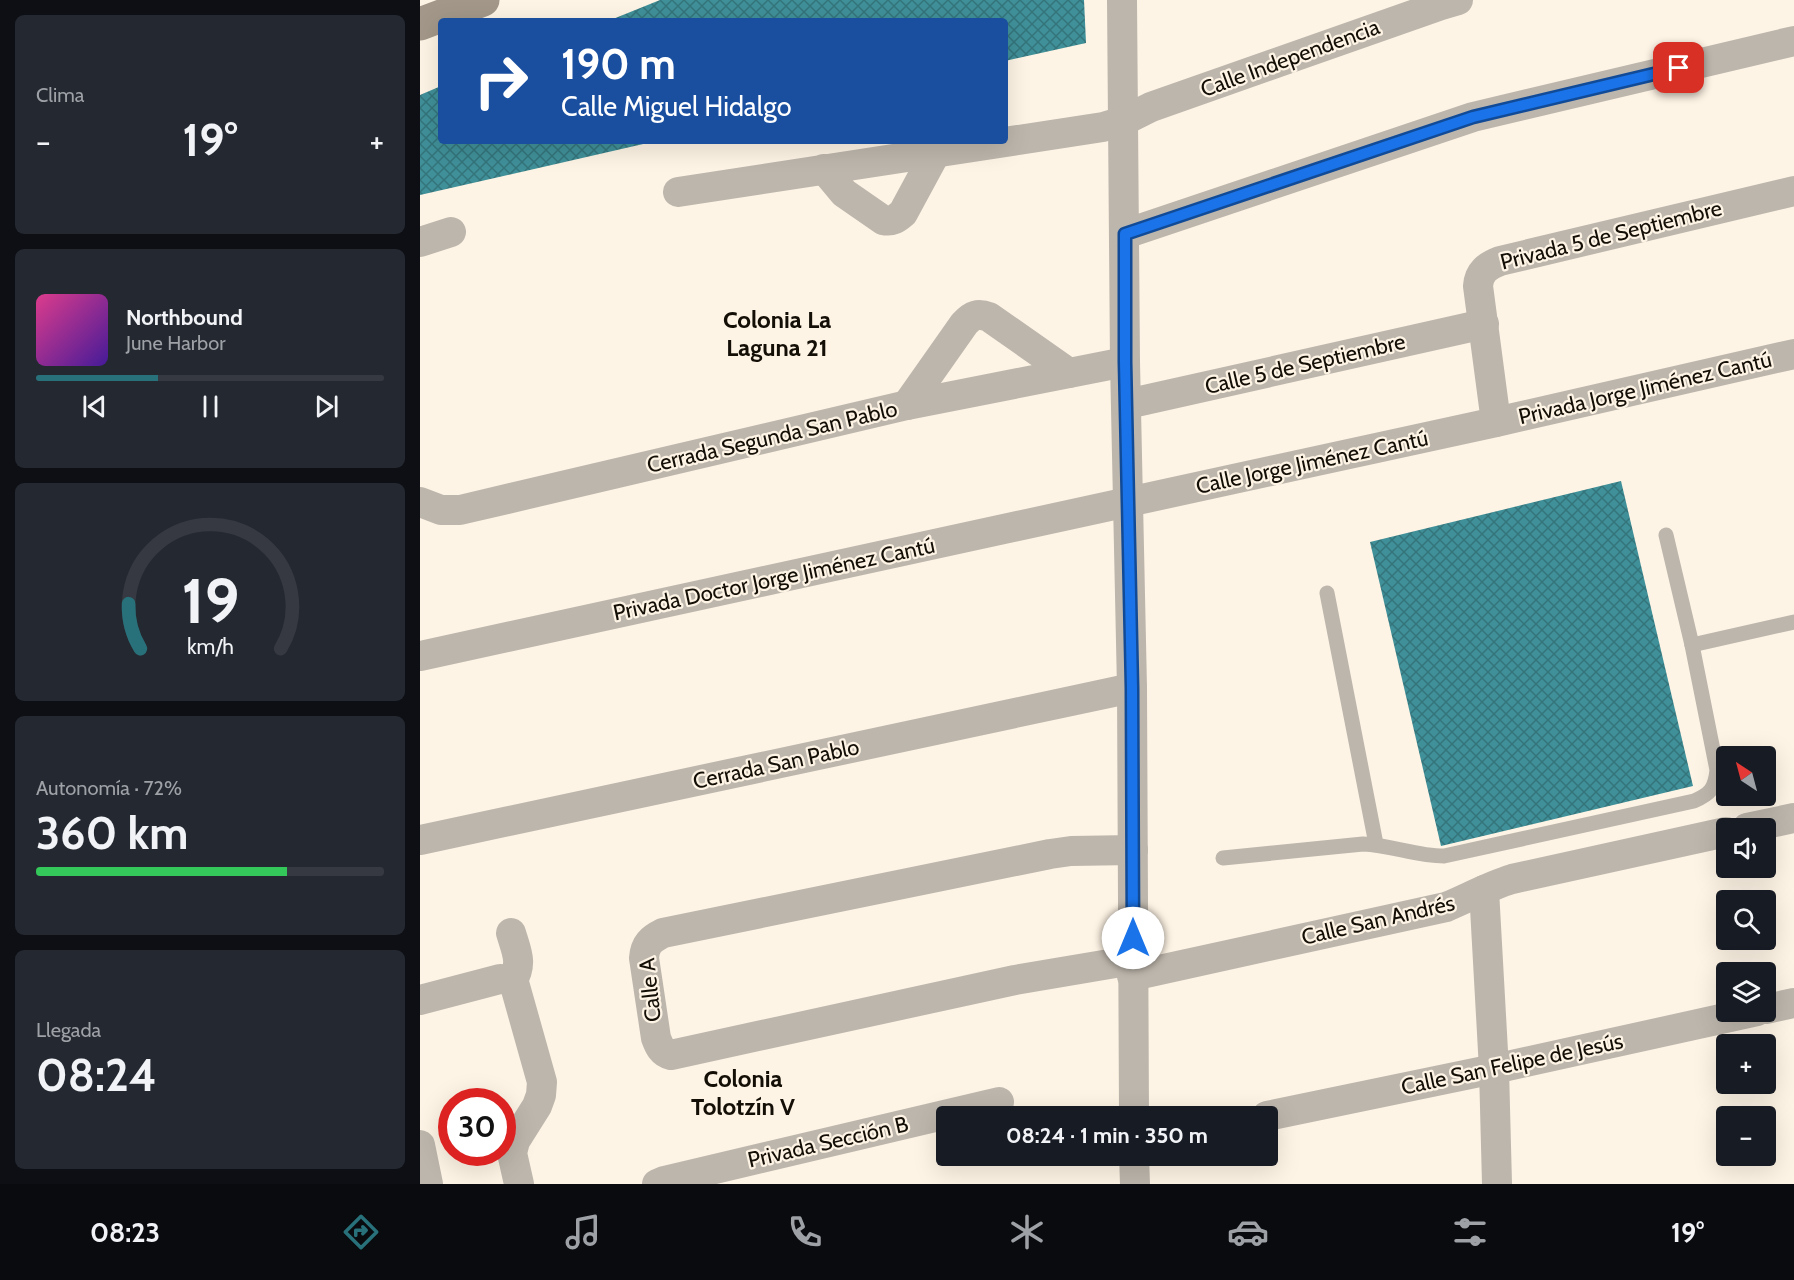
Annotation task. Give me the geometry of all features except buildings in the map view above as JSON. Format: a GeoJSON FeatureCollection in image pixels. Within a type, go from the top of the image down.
{"type":"FeatureCollection","features":[{"type":"Feature","properties":{"kind":"street"},"geometry":{"type":"LineString","coordinates":[[420,24],[483,0]]}},
{"type":"Feature","properties":{"kind":"street"},"geometry":{"type":"LineString","coordinates":[[1122,0],[1125,362],[1132,688],[1134,1106]]}},
{"type":"Feature","properties":{"kind":"street","name":"Calle Independencia"},"geometry":{"type":"LineString","coordinates":[[1008,141],[1103,127],[1123,121],[1151,107],[1447,2]]}},
{"type":"Feature","properties":{"kind":"street"},"geometry":{"type":"LineString","coordinates":[[1125,234],[1473,117],[1794,41]]}},
{"type":"Feature","properties":{"kind":"street","name":"Calle Independencia"},"geometry":{"type":"LineString","coordinates":[[678,192],[989,144]]}},
{"type":"Feature","properties":{"kind":"street"},"geometry":{"type":"LineString","coordinates":[[824,169],[844,194],[884,220],[890,221],[903,213],[936,152]]}},
{"type":"Feature","properties":{"kind":"street","name":"Privada 5 de Septiembre"},"geometry":{"type":"LineString","coordinates":[[1484,324],[1478,277],[1490,265],[1794,191]]}},
{"type":"Feature","properties":{"kind":"street"},"geometry":{"type":"LineString","coordinates":[[420,242],[451,232]]}},
{"type":"Feature","properties":{"kind":"street"},"geometry":{"type":"LineString","coordinates":[[907,405],[964,324],[975,315],[981,314],[989,317],[1070,373]]}},
{"type":"Feature","properties":{"kind":"street"},"geometry":{"type":"LineString","coordinates":[[1484,324],[1496,422]]}},
{"type":"Feature","properties":{"kind":"street","name":"Calle 5 de Septiembre"},"geometry":{"type":"LineString","coordinates":[[1126,404],[1484,324]]}},
{"type":"Feature","properties":{"kind":"street","name":"Privada Jorge Jiménez Cantú"},"geometry":{"type":"LineString","coordinates":[[1496,422],[1794,354]]}},
{"type":"Feature","properties":{"kind":"street","name":"Cerrada Segunda San Pablo"},"geometry":{"type":"LineString","coordinates":[[420,502],[441,510],[460,510],[907,405],[1125,362]]}},
{"type":"Feature","properties":{"kind":"street","name":"Calle Jorge Jiménez Cantú"},"geometry":{"type":"LineString","coordinates":[[1128,502],[1496,422]]}},
{"type":"Feature","properties":{"kind":"street","name":"Privada Doctor Jorge Jiménez Cantú"},"geometry":{"type":"LineString","coordinates":[[420,656],[1128,502]]}},
{"type":"Feature","properties":{"kind":"street","name":"Cerrada San Pablo"},"geometry":{"type":"LineString","coordinates":[[420,840],[1132,688]]}},
{"type":"Feature","properties":{"kind":"street"},"geometry":{"type":"LineString","coordinates":[[1776,822],[1794,818]]}},
{"type":"Feature","properties":{"kind":"street","name":"Calle San Andrés"},"geometry":{"type":"LineString","coordinates":[[1133,968],[1446,907],[1512,879],[1716,834]]}},
{"type":"Feature","properties":{"kind":"street","name":"Calle A"},"geometry":{"type":"LineString","coordinates":[[1133,850],[1071,851],[1050,854],[663,933],[648,943],[644,950],[656,1038],[661,1050],[671,1055],[1015,980],[1133,968]]}},
{"type":"Feature","properties":{"kind":"street"},"geometry":{"type":"LineString","coordinates":[[1484,890],[1494,1069],[1497,1184]]}},
{"type":"Feature","properties":{"kind":"street"},"geometry":{"type":"LineString","coordinates":[[511,933],[519,960],[517,974],[512,982]]}},
{"type":"Feature","properties":{"kind":"street"},"geometry":{"type":"LineString","coordinates":[[420,1000],[500,979],[512,982],[518,992],[542,1082],[542,1095],[515,1141],[512,1153],[519,1184]]}},
{"type":"Feature","properties":{"kind":"street"},"geometry":{"type":"LineString","coordinates":[[1776,1007],[1794,1003]]}},
{"type":"Feature","properties":{"kind":"street","name":"Calle San Felipe de Jesús"},"geometry":{"type":"LineString","coordinates":[[1278,1114],[1716,1020]]}},
{"type":"Feature","properties":{"kind":"street","name":"Privada Sección B"},"geometry":{"type":"LineString","coordinates":[[657,1184],[999,1102]]}},
{"type":"Feature","properties":{"kind":"street"},"geometry":{"type":"LineString","coordinates":[[420,1145],[428,1184]]}},
{"type":"Feature","properties":{"kind":"street"},"geometry":{"type":"LineString","coordinates":[[1134,1166],[1135,1184]]}},
{"type":"Feature","properties":{"kind":"lane"},"geometry":{"type":"LineString","coordinates":[[1223,858],[1363,844],[1376,844],[1428,856],[1444,856],[1694,801],[1706,796],[1713,788],[1717,771],[1692,645],[1666,535]]}},
{"type":"Feature","properties":{"kind":"lane"},"geometry":{"type":"LineString","coordinates":[[1327,593],[1376,844]]}},
{"type":"Feature","properties":{"kind":"lane"},"geometry":{"type":"LineString","coordinates":[[1692,645],[1794,622]]}},
{"type":"Feature","properties":{"kind":"district","name":"Colonia La Laguna 21"},"geometry":{"type":"Point","coordinates":[777,333]}},
{"type":"Feature","properties":{"kind":"district","name":"Colonia Tolotzín V"},"geometry":{"type":"Point","coordinates":[743,1092]}},
{"type":"Feature","properties":{"kind":"route"},"geometry":{"type":"LineString","coordinates":[[1133,938],[1132,688],[1125,362],[1125,234],[1473,117],[1679,68]]}}]}
